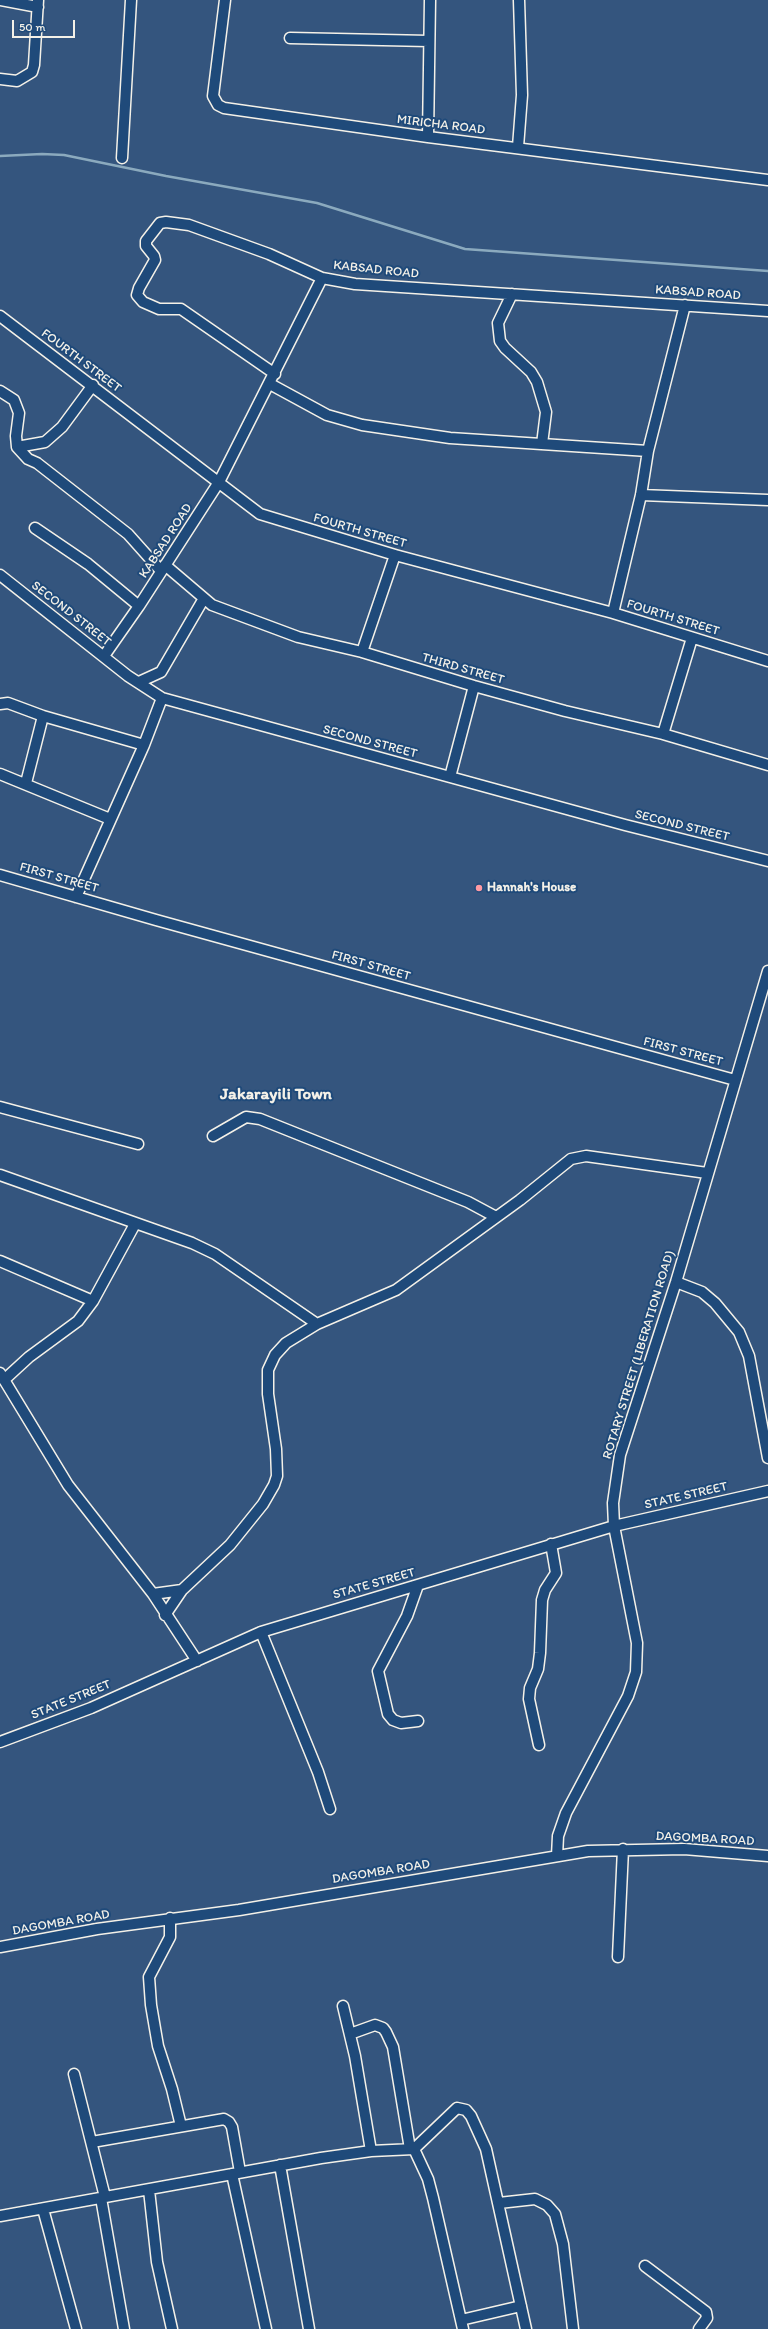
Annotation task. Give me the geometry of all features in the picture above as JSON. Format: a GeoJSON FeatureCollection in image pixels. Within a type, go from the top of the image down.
{"type":"FeatureCollection","features":[{"type":"Feature","properties":{"kind":"street"},"geometry":{"type":"LineString","coordinates":[[0,0],[38,4],[32,72],[17,81],[0,79]]}},
{"type":"Feature","properties":{"kind":"street"},"geometry":{"type":"LineString","coordinates":[[122,158],[131,0]]}},
{"type":"Feature","properties":{"kind":"street","name":"MIRICHA ROAD"},"geometry":{"type":"LineString","coordinates":[[225,0],[213,96],[218,105],[224,108],[428,137],[518,147],[768,180]]}},
{"type":"Feature","properties":{"kind":"street"},"geometry":{"type":"LineString","coordinates":[[428,137],[430,0]]}},
{"type":"Feature","properties":{"kind":"street"},"geometry":{"type":"LineString","coordinates":[[518,147],[522,95],[519,0]]}},
{"type":"Feature","properties":{"kind":"street"},"geometry":{"type":"LineString","coordinates":[[290,38],[429,41]]}},
{"type":"Feature","properties":{"kind":"street"},"geometry":{"type":"LineString","coordinates":[[275,374],[181,309],[159,309],[143,302],[137,295],[139,288],[155,260],[154,256],[146,246],[146,242],[160,223],[166,222],[189,225],[277,257],[322,278]]}},
{"type":"Feature","properties":{"kind":"street","name":"KABSAD ROAD"},"geometry":{"type":"LineString","coordinates":[[104,656],[139,606],[219,482],[270,384],[322,278],[355,284],[768,311]]}},
{"type":"Feature","properties":{"kind":"street"},"geometry":{"type":"LineString","coordinates":[[512,294],[498,323],[500,340],[505,348],[531,372],[537,382],[546,412],[542,444]]}},
{"type":"Feature","properties":{"kind":"street"},"geometry":{"type":"LineString","coordinates":[[613,613],[641,495],[648,451],[685,305]]}},
{"type":"Feature","properties":{"kind":"street","name":"FOURTH STREET"},"geometry":{"type":"LineString","coordinates":[[0,316],[260,514],[395,555],[613,613],[768,661]]}},
{"type":"Feature","properties":{"kind":"street"},"geometry":{"type":"LineString","coordinates":[[270,384],[327,415],[362,425],[450,438],[648,451]]}},
{"type":"Feature","properties":{"kind":"street"},"geometry":{"type":"LineString","coordinates":[[0,391],[14,400],[19,413],[16,436],[18,447],[45,442],[62,427],[93,386]]}},
{"type":"Feature","properties":{"kind":"street","name":"THIRD STREET"},"geometry":{"type":"LineString","coordinates":[[18,447],[28,458],[37,463],[128,534],[163,568],[203,600],[241,618],[298,637],[362,652],[474,686],[565,711],[663,734],[768,765]]}},
{"type":"Feature","properties":{"kind":"street"},"geometry":{"type":"LineString","coordinates":[[641,495],[768,500]]}},
{"type":"Feature","properties":{"kind":"street"},"geometry":{"type":"LineString","coordinates":[[34,528],[88,564],[139,606]]}},
{"type":"Feature","properties":{"kind":"street"},"geometry":{"type":"LineString","coordinates":[[362,652],[395,555]]}},
{"type":"Feature","properties":{"kind":"street","name":"SECOND STREET"},"geometry":{"type":"LineString","coordinates":[[0,574],[104,656],[162,698],[450,777],[768,861]]}},
{"type":"Feature","properties":{"kind":"street"},"geometry":{"type":"LineString","coordinates":[[139,682],[161,672],[203,600]]}},
{"type":"Feature","properties":{"kind":"street"},"geometry":{"type":"LineString","coordinates":[[663,734],[692,638]]}},
{"type":"Feature","properties":{"kind":"street"},"geometry":{"type":"LineString","coordinates":[[450,777],[474,686]]}},
{"type":"Feature","properties":{"kind":"street"},"geometry":{"type":"LineString","coordinates":[[76,897],[144,745],[162,698]]}},
{"type":"Feature","properties":{"kind":"street"},"geometry":{"type":"LineString","coordinates":[[0,704],[8,704],[43,716],[144,745]]}},
{"type":"Feature","properties":{"kind":"street"},"geometry":{"type":"LineString","coordinates":[[26,783],[43,716]]}},
{"type":"Feature","properties":{"kind":"street"},"geometry":{"type":"LineString","coordinates":[[0,774],[26,783],[110,819]]}},
{"type":"Feature","properties":{"kind":"street","name":"FIRST STREET"},"geometry":{"type":"LineString","coordinates":[[0,875],[735,1080]]}},
{"type":"Feature","properties":{"kind":"street","name":"ROTARY STREET (LIBERATION ROAD)"},"geometry":{"type":"LineString","coordinates":[[557,1856],[558,1836],[566,1814],[628,1696],[636,1672],[637,1643],[614,1526],[613,1503],[620,1455],[676,1282],[768,971]]}},
{"type":"Feature","properties":{"kind":"street"},"geometry":{"type":"LineString","coordinates":[[0,1107],[138,1144]]}},
{"type":"Feature","properties":{"kind":"street"},"geometry":{"type":"LineString","coordinates":[[213,1136],[246,1117],[260,1119],[468,1202],[496,1218]]}},
{"type":"Feature","properties":{"kind":"street"},"geometry":{"type":"LineString","coordinates":[[166,1615],[182,1590],[230,1545],[270,1493],[277,1476],[276,1449],[268,1394],[268,1370],[275,1355],[286,1343],[318,1324],[396,1290],[496,1218],[570,1159],[580,1156],[707,1173]]}},
{"type":"Feature","properties":{"kind":"street"},"geometry":{"type":"LineString","coordinates":[[0,1175],[192,1243],[215,1254],[318,1324]]}},
{"type":"Feature","properties":{"kind":"street"},"geometry":{"type":"LineString","coordinates":[[135,1224],[93,1301],[78,1321],[2,1376],[68,1485],[153,1594],[197,1661]]}},
{"type":"Feature","properties":{"kind":"street"},"geometry":{"type":"LineString","coordinates":[[0,1261],[93,1301]]}},
{"type":"Feature","properties":{"kind":"street"},"geometry":{"type":"LineString","coordinates":[[676,1282],[702,1292],[715,1303],[739,1332],[749,1356],[768,1458]]}},
{"type":"Feature","properties":{"kind":"street","name":"STATE STREET"},"geometry":{"type":"LineString","coordinates":[[0,1742],[91,1708],[261,1632],[614,1526],[768,1491]]}},
{"type":"Feature","properties":{"kind":"street"},"geometry":{"type":"LineString","coordinates":[[539,1745],[530,1699],[530,1688],[538,1669],[542,1600],[545,1590],[552,1582],[556,1573],[551,1544]]}},
{"type":"Feature","properties":{"kind":"street"},"geometry":{"type":"LineString","coordinates":[[418,1585],[407,1616],[378,1671],[388,1714],[393,1720],[401,1723],[418,1721]]}},
{"type":"Feature","properties":{"kind":"street"},"geometry":{"type":"LineString","coordinates":[[153,1594],[182,1590]]}},
{"type":"Feature","properties":{"kind":"street"},"geometry":{"type":"LineString","coordinates":[[261,1632],[318,1772],[330,1809]]}},
{"type":"Feature","properties":{"kind":"street"},"geometry":{"type":"LineString","coordinates":[[618,1957],[623,1849]]}},
{"type":"Feature","properties":{"kind":"street","name":"DAGOMBA ROAD"},"geometry":{"type":"LineString","coordinates":[[0,1947],[170,1918],[239,1910],[588,1851],[623,1849],[684,1849],[768,1856]]}},
{"type":"Feature","properties":{"kind":"street"},"geometry":{"type":"LineString","coordinates":[[170,1918],[170,1936],[149,1977],[151,2005],[158,2046],[172,2089],[181,2126]]}},
{"type":"Feature","properties":{"kind":"street"},"geometry":{"type":"LineString","coordinates":[[343,2006],[350,2034],[371,2151]]}},
{"type":"Feature","properties":{"kind":"street"},"geometry":{"type":"LineString","coordinates":[[350,2034],[375,2025],[383,2028],[393,2047],[412,2149],[432,2192],[462,2324],[521,2306]]}},
{"type":"Feature","properties":{"kind":"street"},"geometry":{"type":"LineString","coordinates":[[74,2074],[92,2142],[103,2198],[124,2329]]}},
{"type":"Feature","properties":{"kind":"street"},"geometry":{"type":"LineString","coordinates":[[0,2216],[236,2173],[371,2151],[412,2149],[439,2127],[452,2111],[457,2108],[466,2110],[471,2116],[486,2149],[526,2329]]}},
{"type":"Feature","properties":{"kind":"street"},"geometry":{"type":"LineString","coordinates":[[92,2142],[221,2119],[229,2122],[236,2173],[266,2329]]}},
{"type":"Feature","properties":{"kind":"street"},"geometry":{"type":"LineString","coordinates":[[280,2166],[309,2329]]}},
{"type":"Feature","properties":{"kind":"street"},"geometry":{"type":"LineString","coordinates":[[149,2190],[158,2262],[172,2329]]}},
{"type":"Feature","properties":{"kind":"street"},"geometry":{"type":"LineString","coordinates":[[499,2204],[535,2199],[547,2205],[555,2214],[563,2244],[573,2329]]}},
{"type":"Feature","properties":{"kind":"street"},"geometry":{"type":"LineString","coordinates":[[43,2209],[76,2329]]}},
{"type":"Feature","properties":{"kind":"street"},"geometry":{"type":"LineString","coordinates":[[645,2266],[706,2312],[708,2317],[700,2329]]}},
{"type":"Feature","properties":{"kind":"waterway"},"geometry":{"type":"LineString","coordinates":[[0,156],[42,154],[64,155],[166,176],[317,203],[465,249],[768,271]]}},
{"type":"Feature","properties":{"kind":"place","name":"Hannah's House"},"geometry":{"type":"Point","coordinates":[479,888]}},
{"type":"Feature","properties":{"kind":"district","name":"Jakarayili Town"},"geometry":{"type":"Point","coordinates":[276,1095]}}]}
